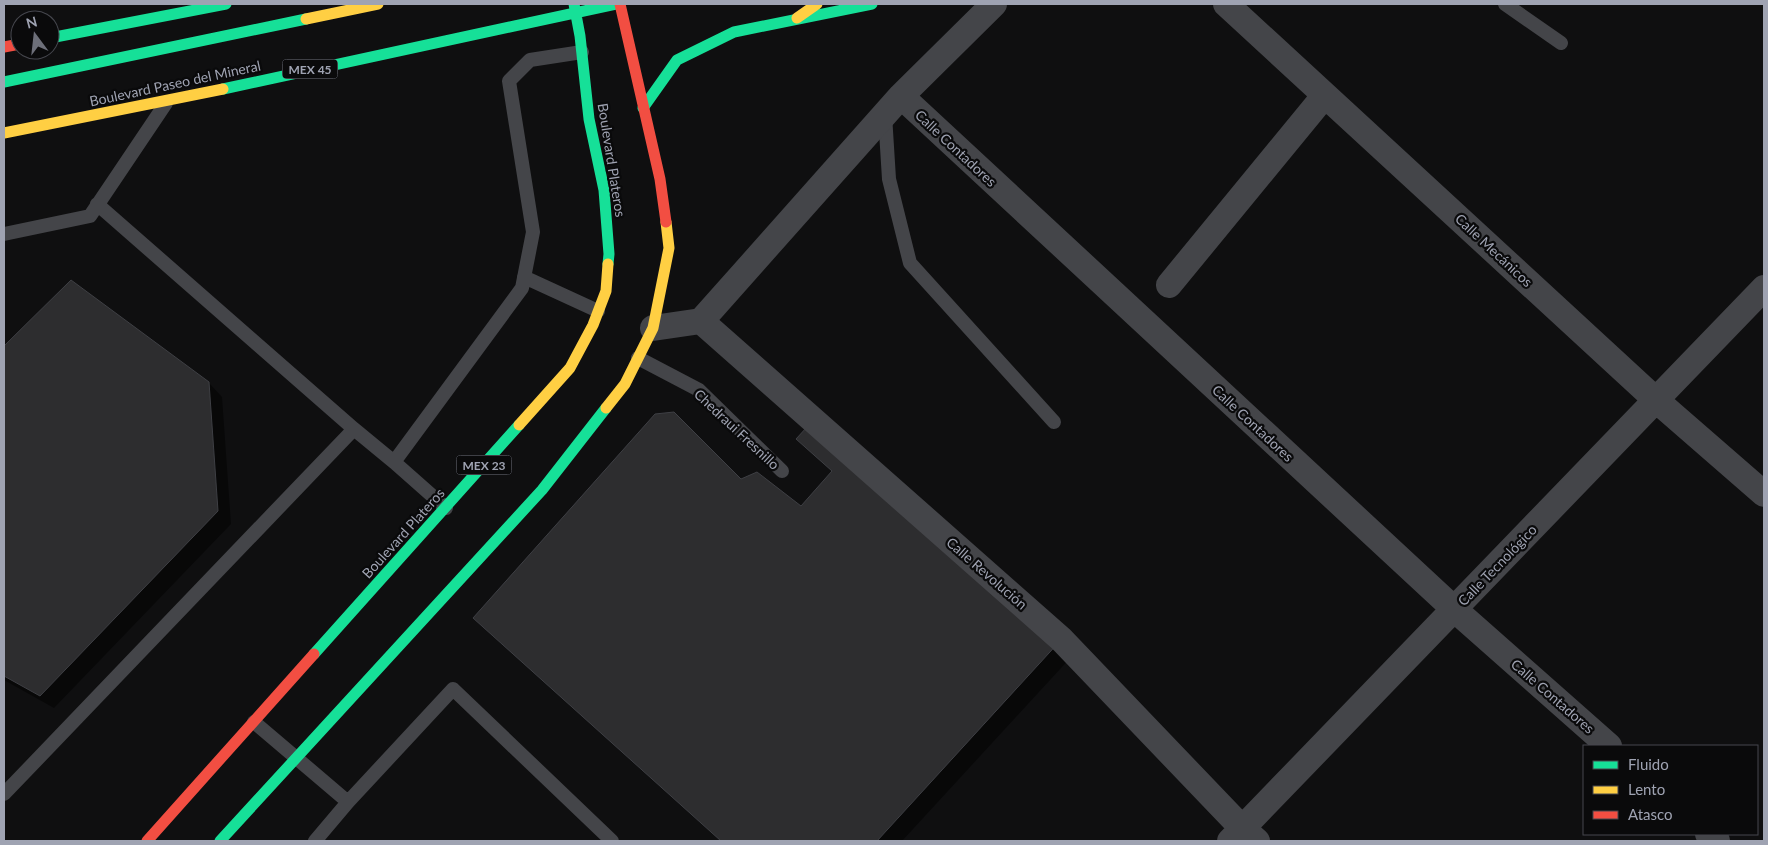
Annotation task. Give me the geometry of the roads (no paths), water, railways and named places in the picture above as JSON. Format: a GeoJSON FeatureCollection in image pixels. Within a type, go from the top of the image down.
{"type":"FeatureCollection","features":[{"type":"Feature","properties":{"kind":"main road"},"geometry":{"type":"LineString","coordinates":[[60,38],[73,38],[222,4]]}},
{"type":"Feature","properties":{"kind":"main road"},"geometry":{"type":"LineString","coordinates":[[4,82],[80,62],[378,4]]}},
{"type":"Feature","properties":{"kind":"main road","name":"Boulevard Paseo del Mineral"},"geometry":{"type":"LineString","coordinates":[[4,133],[168,101],[574,8],[616,4]]}},
{"type":"Feature","properties":{"kind":"main road"},"geometry":{"type":"LineString","coordinates":[[222,840],[542,490],[625,384],[653,328],[669,248],[660,179],[620,4]]}},
{"type":"Feature","properties":{"kind":"main road"},"geometry":{"type":"LineString","coordinates":[[797,18],[817,4]]}},
{"type":"Feature","properties":{"kind":"main road"},"geometry":{"type":"LineString","coordinates":[[643,108],[676,60],[734,32],[872,4]]}},
{"type":"Feature","properties":{"kind":"main road","name":"Boulevard Plateros"},"geometry":{"type":"LineString","coordinates":[[142,839],[164,822],[570,368],[593,325],[606,291],[609,254],[604,190],[589,119],[582,52],[574,8]]}},
{"type":"Feature","properties":{"kind":"street"},"geometry":{"type":"LineString","coordinates":[[653,328],[701,321],[893,105],[994,4]]}},
{"type":"Feature","properties":{"kind":"street","name":"Calle Mecánicos"},"geometry":{"type":"LineString","coordinates":[[1226,4],[1656,400],[1764,494]]}},
{"type":"Feature","properties":{"kind":"street"},"geometry":{"type":"LineString","coordinates":[[1169,285],[1325,95]]}},
{"type":"Feature","properties":{"kind":"street","name":"Calle Contadores"},"geometry":{"type":"LineString","coordinates":[[893,105],[1608,745]]}},
{"type":"Feature","properties":{"kind":"street","name":"Calle Tecnológico"},"geometry":{"type":"LineString","coordinates":[[1243,837],[1454,609],[1764,288]]}},
{"type":"Feature","properties":{"kind":"street","name":"Calle Revolución"},"geometry":{"type":"LineString","coordinates":[[701,321],[1061,639],[1243,837]]}},
{"type":"Feature","properties":{"kind":"lane"},"geometry":{"type":"LineString","coordinates":[[1505,4],[1562,43]]}},
{"type":"Feature","properties":{"kind":"lane"},"geometry":{"type":"LineString","coordinates":[[394,462],[522,288],[534,232],[509,81],[530,60],[582,52]]}},
{"type":"Feature","properties":{"kind":"lane"},"geometry":{"type":"LineString","coordinates":[[4,234],[90,216],[168,101]]}},
{"type":"Feature","properties":{"kind":"lane"},"geometry":{"type":"LineString","coordinates":[[893,105],[889,179],[910,263],[1054,422]]}},
{"type":"Feature","properties":{"kind":"lane"},"geometry":{"type":"LineString","coordinates":[[98,204],[446,508]]}},
{"type":"Feature","properties":{"kind":"lane"},"geometry":{"type":"LineString","coordinates":[[524,278],[598,311]]}},
{"type":"Feature","properties":{"kind":"lane","name":"Chedraui Fresnillo"},"geometry":{"type":"LineString","coordinates":[[638,358],[699,390],[782,471]]}},
{"type":"Feature","properties":{"kind":"lane"},"geometry":{"type":"LineString","coordinates":[[4,794],[354,429]]}},
{"type":"Feature","properties":{"kind":"lane"},"geometry":{"type":"LineString","coordinates":[[315,841],[348,802],[454,689],[612,841]]}},
{"type":"Feature","properties":{"kind":"lane"},"geometry":{"type":"LineString","coordinates":[[254,722],[348,802]]}}]}
